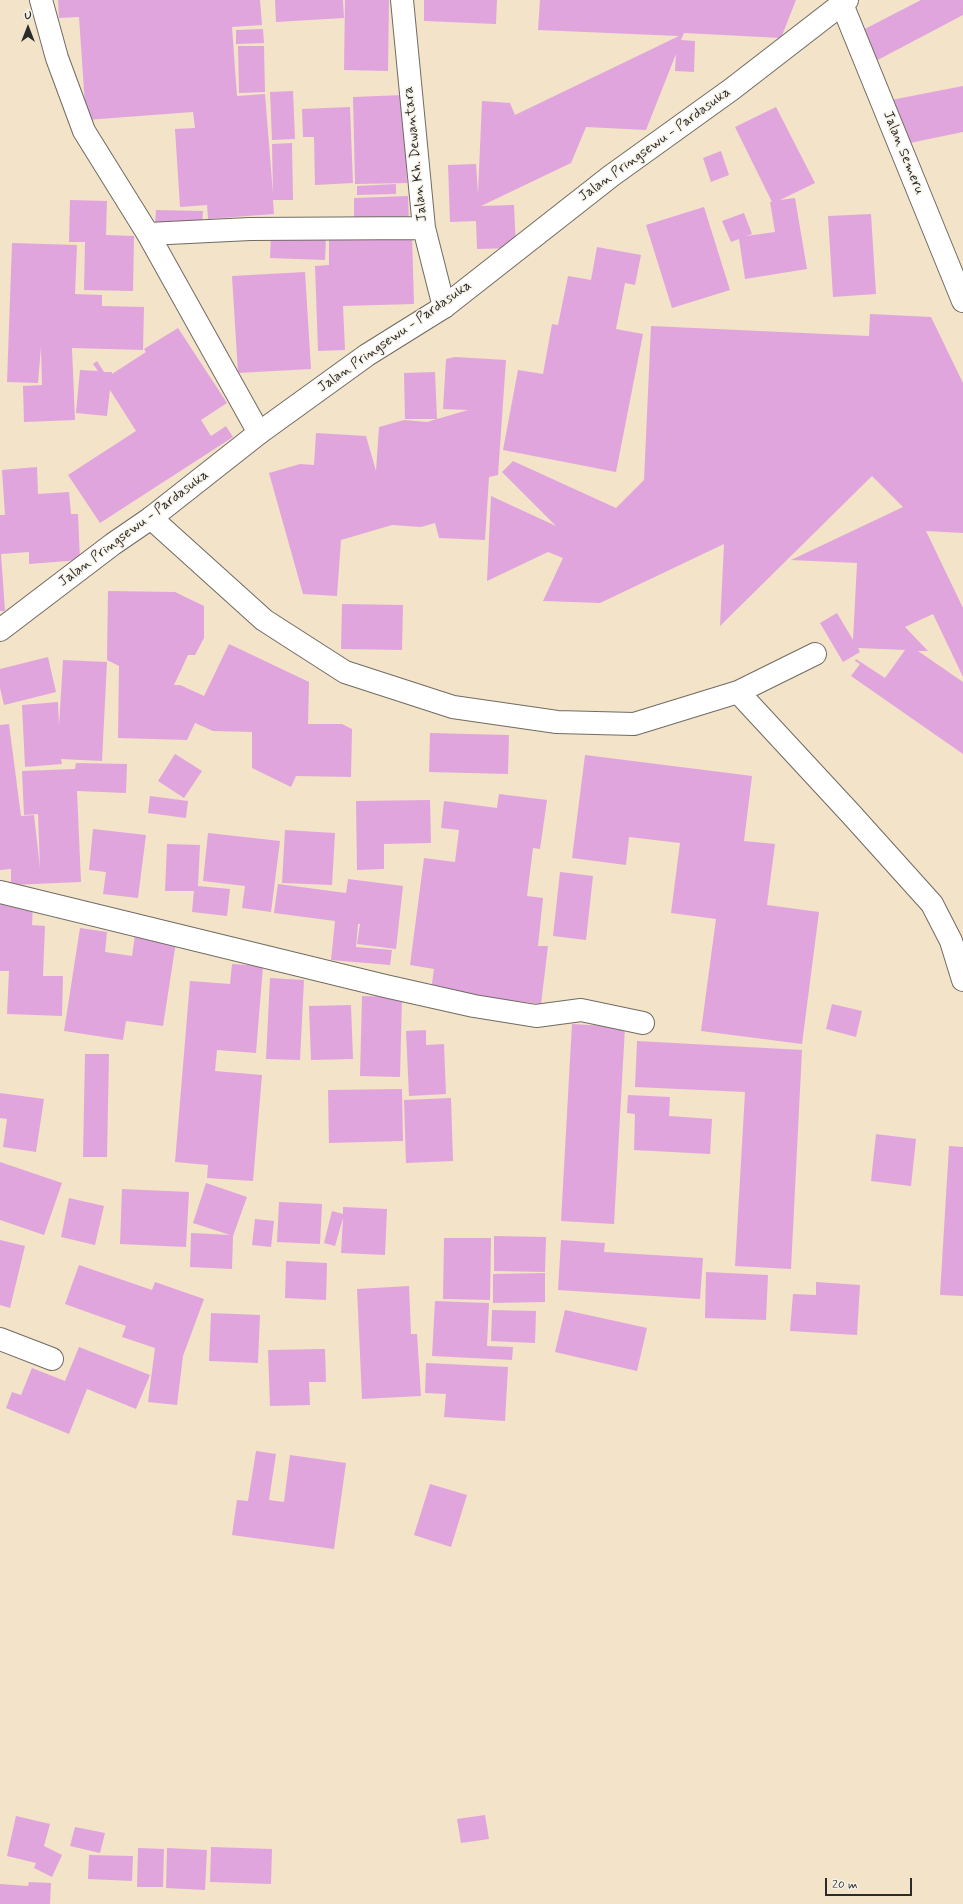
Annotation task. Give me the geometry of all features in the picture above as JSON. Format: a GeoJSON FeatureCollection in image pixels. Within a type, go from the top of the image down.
{"type":"FeatureCollection","features":[{"type":"Feature","properties":{"kind":"street"},"geometry":{"type":"LineString","coordinates":[[41,0],[57,58],[84,131],[148,234],[258,433]]}},
{"type":"Feature","properties":{"kind":"street","name":"Jalan Kh. Dewantara"},"geometry":{"type":"LineString","coordinates":[[402,0],[424,228],[444,306]]}},
{"type":"Feature","properties":{"kind":"street","name":"Jalan Semeru"},"geometry":{"type":"LineString","coordinates":[[845,2],[963,302]]}},
{"type":"Feature","properties":{"kind":"street","name":"Jalan Pringsewu - Pardasuka"},"geometry":{"type":"LineString","coordinates":[[0,630],[113,544],[151,518],[258,433],[367,355],[444,306],[611,176],[732,89],[845,2]]}},
{"type":"Feature","properties":{"kind":"street"},"geometry":{"type":"LineString","coordinates":[[148,234],[250,228],[424,228]]}},
{"type":"Feature","properties":{"kind":"street"},"geometry":{"type":"LineString","coordinates":[[151,518],[264,620],[345,672],[453,707],[557,722],[634,724],[738,692],[816,654]]}},
{"type":"Feature","properties":{"kind":"street"},"geometry":{"type":"LineString","coordinates":[[738,692],[932,904],[951,941],[963,980]]}},
{"type":"Feature","properties":{"kind":"street"},"geometry":{"type":"LineString","coordinates":[[0,892],[332,974],[474,1006],[536,1016],[581,1010],[643,1022]]}},
{"type":"Feature","properties":{"kind":"street"},"geometry":{"type":"LineString","coordinates":[[0,1338],[52,1359]]}},
{"type":"Feature","properties":{"kind":"building"},"geometry":{"type":"Polygon","coordinates":[[[58,0],[260,0],[262,25],[232,27],[237,96],[265,94],[273,194],[272,144],[292,143],[293,200],[273,200],[274,214],[208,219],[207,205],[180,207],[175,129],[195,128],[193,112],[86,120],[79,17],[59,18],[58,0]]]}},
{"type":"Feature","properties":{"kind":"building"},"geometry":{"type":"Polygon","coordinates":[[[275,0],[343,0],[344,18],[276,22],[275,0]]]}},
{"type":"Feature","properties":{"kind":"building"},"geometry":{"type":"Polygon","coordinates":[[[345,0],[389,0],[388,71],[344,70],[345,0]]]}},
{"type":"Feature","properties":{"kind":"building"},"geometry":{"type":"Polygon","coordinates":[[[424,0],[497,0],[496,24],[424,21],[424,0]]]}},
{"type":"Feature","properties":{"kind":"building"},"geometry":{"type":"Polygon","coordinates":[[[540,0],[796,0],[781,38],[684,33],[681,40],[695,41],[694,72],[675,71],[676,54],[646,130],[586,127],[571,163],[481,206],[514,205],[516,248],[477,249],[476,221],[450,222],[448,165],[476,164],[478,194],[482,101],[510,103],[515,115],[679,36],[538,30],[540,0]]]}},
{"type":"Feature","properties":{"kind":"building"},"geometry":{"type":"Polygon","coordinates":[[[921,0],[963,0],[963,15],[872,63],[857,33],[921,0]]]}},
{"type":"Feature","properties":{"kind":"building"},"geometry":{"type":"Polygon","coordinates":[[[263,29],[264,43],[236,44],[236,30],[263,29]]]}},
{"type":"Feature","properties":{"kind":"building"},"geometry":{"type":"Polygon","coordinates":[[[238,46],[264,46],[265,92],[239,93],[238,46]]]}},
{"type":"Feature","properties":{"kind":"building"},"geometry":{"type":"Polygon","coordinates":[[[963,86],[963,132],[900,145],[891,100],[963,86]]]}},
{"type":"Feature","properties":{"kind":"building"},"geometry":{"type":"Polygon","coordinates":[[[293,91],[295,139],[272,140],[270,92],[293,91]]]}},
{"type":"Feature","properties":{"kind":"building"},"geometry":{"type":"Polygon","coordinates":[[[404,95],[407,183],[355,184],[353,97],[404,95]]]}},
{"type":"Feature","properties":{"kind":"building"},"geometry":{"type":"Polygon","coordinates":[[[350,107],[353,183],[315,185],[314,137],[303,137],[302,109],[350,107]]]}},
{"type":"Feature","properties":{"kind":"building"},"geometry":{"type":"Polygon","coordinates":[[[776,107],[815,183],[780,200],[795,198],[807,269],[745,279],[739,239],[731,242],[722,221],[744,213],[752,234],[746,236],[775,232],[770,202],[772,202],[735,127],[776,107]]]}},
{"type":"Feature","properties":{"kind":"building"},"geometry":{"type":"Polygon","coordinates":[[[721,151],[729,175],[711,182],[703,158],[721,151]]]}},
{"type":"Feature","properties":{"kind":"building"},"geometry":{"type":"Polygon","coordinates":[[[396,184],[396,194],[357,195],[357,186],[396,184]]]}},
{"type":"Feature","properties":{"kind":"building"},"geometry":{"type":"Polygon","coordinates":[[[408,196],[409,222],[354,223],[354,198],[408,196]]]}},
{"type":"Feature","properties":{"kind":"building"},"geometry":{"type":"Polygon","coordinates":[[[70,200],[107,201],[106,235],[134,236],[133,291],[84,290],[85,242],[69,242],[70,200]]]}},
{"type":"Feature","properties":{"kind":"building"},"geometry":{"type":"Polygon","coordinates":[[[704,207],[730,290],[672,308],[646,225],[704,207]]]}},
{"type":"Feature","properties":{"kind":"building"},"geometry":{"type":"Polygon","coordinates":[[[156,210],[203,211],[202,227],[155,225],[156,210]]]}},
{"type":"Feature","properties":{"kind":"building"},"geometry":{"type":"Polygon","coordinates":[[[871,214],[876,294],[833,297],[828,216],[871,214]]]}},
{"type":"Feature","properties":{"kind":"building"},"geometry":{"type":"Polygon","coordinates":[[[271,234],[326,236],[325,260],[270,258],[271,234]]]}},
{"type":"Feature","properties":{"kind":"building"},"geometry":{"type":"Polygon","coordinates":[[[412,235],[414,304],[343,306],[345,350],[318,351],[315,266],[329,265],[329,238],[412,235]]]}},
{"type":"Feature","properties":{"kind":"building"},"geometry":{"type":"Polygon","coordinates":[[[12,243],[77,245],[75,294],[102,295],[102,306],[144,307],[143,350],[72,348],[75,420],[24,422],[23,386],[42,385],[41,347],[38,383],[7,382],[12,243]]]}},
{"type":"Feature","properties":{"kind":"building"},"geometry":{"type":"Polygon","coordinates":[[[597,247],[641,255],[635,285],[625,283],[616,329],[643,334],[616,472],[503,450],[518,370],[543,374],[552,324],[558,325],[568,276],[591,280],[597,247]]]}},
{"type":"Feature","properties":{"kind":"building"},"geometry":{"type":"Polygon","coordinates":[[[305,272],[311,369],[238,373],[232,276],[305,272]]]}},
{"type":"Feature","properties":{"kind":"building"},"geometry":{"type":"Polygon","coordinates":[[[870,314],[931,317],[963,383],[963,533],[926,531],[963,608],[963,677],[933,614],[905,627],[928,651],[918,651],[963,682],[963,754],[851,676],[860,664],[855,661],[856,659],[885,678],[905,650],[858,648],[860,652],[843,662],[820,623],[837,613],[853,640],[857,563],[791,560],[903,507],[872,476],[720,626],[724,544],[600,603],[543,601],[563,558],[548,552],[487,581],[491,496],[556,526],[502,472],[513,461],[616,508],[644,480],[651,326],[869,336],[870,314]]]}},
{"type":"Feature","properties":{"kind":"building"},"geometry":{"type":"Polygon","coordinates":[[[178,328],[227,403],[201,420],[211,436],[226,426],[233,437],[100,523],[68,475],[136,431],[110,390],[107,416],[76,413],[80,370],[98,371],[93,364],[97,361],[104,372],[112,372],[112,374],[146,352],[144,349],[178,328]]]}},
{"type":"Feature","properties":{"kind":"building"},"geometry":{"type":"Polygon","coordinates":[[[455,357],[506,360],[498,475],[489,477],[485,540],[439,538],[435,523],[421,527],[392,525],[341,540],[337,596],[303,594],[269,473],[300,464],[314,465],[316,433],[366,436],[376,471],[379,427],[404,420],[427,422],[468,410],[443,409],[446,359],[455,357]]]}},
{"type":"Feature","properties":{"kind":"building"},"geometry":{"type":"Polygon","coordinates":[[[435,372],[437,419],[405,419],[404,373],[435,372]]]}},
{"type":"Feature","properties":{"kind":"building"},"geometry":{"type":"Polygon","coordinates":[[[37,467],[38,494],[69,492],[71,514],[78,514],[80,560],[29,564],[29,552],[1,554],[5,611],[0,611],[0,515],[5,515],[2,470],[37,467]]]}},
{"type":"Feature","properties":{"kind":"building"},"geometry":{"type":"Polygon","coordinates":[[[108,591],[175,592],[204,606],[204,638],[195,655],[188,655],[174,685],[180,685],[204,696],[229,644],[309,682],[308,724],[342,724],[352,729],[351,777],[296,776],[291,787],[252,768],[252,732],[213,731],[195,723],[187,740],[118,738],[119,666],[107,660],[108,591]]]}},
{"type":"Feature","properties":{"kind":"building"},"geometry":{"type":"Polygon","coordinates":[[[342,604],[403,605],[402,650],[341,649],[342,604]]]}},
{"type":"Feature","properties":{"kind":"building"},"geometry":{"type":"Polygon","coordinates":[[[48,657],[56,692],[4,705],[0,688],[0,669],[48,657]]]}},
{"type":"Feature","properties":{"kind":"building"},"geometry":{"type":"Polygon","coordinates":[[[63,660],[107,662],[102,761],[61,759],[62,764],[25,767],[22,705],[58,702],[59,726],[63,660]]]}},
{"type":"Feature","properties":{"kind":"building"},"geometry":{"type":"Polygon","coordinates":[[[9,724],[21,816],[34,815],[40,868],[38,814],[24,815],[22,771],[75,769],[76,763],[127,764],[126,793],[77,791],[81,882],[11,885],[11,869],[0,870],[0,725],[9,724]]]}},
{"type":"Feature","properties":{"kind":"building"},"geometry":{"type":"Polygon","coordinates":[[[430,733],[509,735],[508,774],[429,772],[430,733]]]}},
{"type":"Feature","properties":{"kind":"building"},"geometry":{"type":"Polygon","coordinates":[[[175,754],[202,771],[184,798],[158,781],[175,754]]]}},
{"type":"Feature","properties":{"kind":"building"},"geometry":{"type":"Polygon","coordinates":[[[585,755],[752,776],[744,841],[775,844],[767,905],[819,912],[802,1044],[701,1031],[716,919],[671,913],[680,843],[629,837],[626,865],[572,858],[585,755]]]}},
{"type":"Feature","properties":{"kind":"building"},"geometry":{"type":"Polygon","coordinates":[[[499,794],[547,800],[540,849],[533,848],[527,896],[543,898],[538,946],[548,946],[541,1004],[431,991],[434,969],[410,965],[424,858],[455,862],[459,830],[441,828],[444,801],[497,808],[499,794]]]}},
{"type":"Feature","properties":{"kind":"building"},"geometry":{"type":"Polygon","coordinates":[[[150,796],[188,801],[186,818],[148,813],[150,796]]]}},
{"type":"Feature","properties":{"kind":"building"},"geometry":{"type":"Polygon","coordinates":[[[430,800],[431,843],[384,844],[384,869],[357,870],[356,801],[430,800]]]}},
{"type":"Feature","properties":{"kind":"building"},"geometry":{"type":"Polygon","coordinates":[[[93,829],[146,835],[138,898],[103,894],[106,872],[89,870],[93,829]]]}},
{"type":"Feature","properties":{"kind":"building"},"geometry":{"type":"Polygon","coordinates":[[[285,830],[335,833],[332,885],[282,883],[285,830]]]}},
{"type":"Feature","properties":{"kind":"building"},"geometry":{"type":"Polygon","coordinates":[[[208,833],[280,841],[271,912],[242,908],[245,886],[203,881],[208,833]]]}},
{"type":"Feature","properties":{"kind":"building"},"geometry":{"type":"Polygon","coordinates":[[[167,844],[200,845],[198,886],[230,889],[227,916],[192,912],[194,891],[165,891],[167,844]]]}},
{"type":"Feature","properties":{"kind":"building"},"geometry":{"type":"Polygon","coordinates":[[[560,872],[593,876],[586,940],[553,936],[560,872]]]}},
{"type":"Feature","properties":{"kind":"building"},"geometry":{"type":"Polygon","coordinates":[[[348,879],[403,886],[396,949],[357,944],[360,924],[358,924],[356,947],[392,950],[390,965],[331,960],[335,921],[274,913],[278,884],[346,893],[348,879]]]}},
{"type":"Feature","properties":{"kind":"building"},"geometry":{"type":"Polygon","coordinates":[[[0,902],[33,903],[32,925],[45,926],[43,976],[63,976],[62,1016],[7,1014],[9,971],[0,971],[0,902]]]}},
{"type":"Feature","properties":{"kind":"building"},"geometry":{"type":"Polygon","coordinates":[[[80,928],[107,932],[105,952],[132,956],[135,935],[176,942],[163,1026],[126,1021],[123,1040],[64,1031],[80,928]]]}},
{"type":"Feature","properties":{"kind":"building"},"geometry":{"type":"Polygon","coordinates":[[[232,964],[263,966],[256,1053],[217,1050],[215,1071],[262,1075],[253,1181],[207,1178],[208,1165],[175,1162],[190,981],[230,984],[232,964]]]}},
{"type":"Feature","properties":{"kind":"building"},"geometry":{"type":"Polygon","coordinates":[[[270,978],[304,980],[300,1060],[266,1059],[270,978]]]}},
{"type":"Feature","properties":{"kind":"building"},"geometry":{"type":"Polygon","coordinates":[[[362,996],[402,997],[400,1077],[360,1076],[362,996]]]}},
{"type":"Feature","properties":{"kind":"building"},"geometry":{"type":"Polygon","coordinates":[[[832,1004],[862,1011],[856,1037],[826,1029],[832,1004]]]}},
{"type":"Feature","properties":{"kind":"building"},"geometry":{"type":"Polygon","coordinates":[[[351,1005],[353,1059],[311,1060],[309,1006],[351,1005]]]}},
{"type":"Feature","properties":{"kind":"building"},"geometry":{"type":"Polygon","coordinates":[[[572,1024],[625,1027],[614,1224],[561,1221],[572,1024]]]}},
{"type":"Feature","properties":{"kind":"building"},"geometry":{"type":"Polygon","coordinates":[[[426,1030],[426,1045],[444,1044],[446,1094],[409,1096],[406,1031],[426,1030]]]}},
{"type":"Feature","properties":{"kind":"building"},"geometry":{"type":"Polygon","coordinates":[[[637,1041],[802,1050],[791,1269],[735,1266],[745,1092],[635,1087],[637,1041]]]}},
{"type":"Feature","properties":{"kind":"building"},"geometry":{"type":"Polygon","coordinates":[[[85,1054],[109,1054],[107,1157],[83,1157],[85,1054]]]}},
{"type":"Feature","properties":{"kind":"building"},"geometry":{"type":"Polygon","coordinates":[[[402,1089],[403,1141],[329,1143],[328,1090],[402,1089]]]}},
{"type":"Feature","properties":{"kind":"building"},"geometry":{"type":"Polygon","coordinates":[[[0,1093],[44,1099],[36,1152],[3,1147],[7,1119],[0,1118],[0,1093]]]}},
{"type":"Feature","properties":{"kind":"building"},"geometry":{"type":"Polygon","coordinates":[[[628,1095],[670,1097],[669,1116],[712,1119],[710,1154],[634,1150],[635,1114],[627,1113],[628,1095]]]}},
{"type":"Feature","properties":{"kind":"building"},"geometry":{"type":"Polygon","coordinates":[[[451,1098],[453,1161],[406,1163],[404,1100],[451,1098]]]}},
{"type":"Feature","properties":{"kind":"building"},"geometry":{"type":"Polygon","coordinates":[[[876,1134],[916,1139],[911,1186],[871,1181],[876,1134]]]}},
{"type":"Feature","properties":{"kind":"building"},"geometry":{"type":"Polygon","coordinates":[[[949,1146],[963,1147],[963,1296],[940,1295],[949,1146]]]}},
{"type":"Feature","properties":{"kind":"building"},"geometry":{"type":"Polygon","coordinates":[[[0,1162],[62,1183],[44,1235],[0,1220],[0,1162]]]}},
{"type":"Feature","properties":{"kind":"building"},"geometry":{"type":"Polygon","coordinates":[[[206,1183],[247,1197],[233,1236],[232,1269],[190,1267],[191,1233],[230,1235],[193,1223],[206,1183]]]}},
{"type":"Feature","properties":{"kind":"building"},"geometry":{"type":"Polygon","coordinates":[[[122,1189],[189,1192],[186,1247],[120,1244],[122,1189]]]}},
{"type":"Feature","properties":{"kind":"building"},"geometry":{"type":"Polygon","coordinates":[[[69,1198],[104,1206],[95,1245],[61,1237],[69,1198]]]}},
{"type":"Feature","properties":{"kind":"building"},"geometry":{"type":"Polygon","coordinates":[[[279,1202],[322,1204],[320,1244],[277,1242],[279,1202]]]}},
{"type":"Feature","properties":{"kind":"building"},"geometry":{"type":"Polygon","coordinates":[[[343,1207],[387,1209],[385,1255],[341,1253],[343,1218],[335,1246],[324,1243],[332,1211],[343,1214],[343,1207]]]}},
{"type":"Feature","properties":{"kind":"building"},"geometry":{"type":"Polygon","coordinates":[[[255,1219],[274,1221],[271,1247],[252,1245],[255,1219]]]}},
{"type":"Feature","properties":{"kind":"building"},"geometry":{"type":"Polygon","coordinates":[[[494,1236],[546,1237],[545,1272],[494,1271],[494,1236]]]}},
{"type":"Feature","properties":{"kind":"building"},"geometry":{"type":"Polygon","coordinates":[[[444,1238],[491,1238],[490,1300],[443,1299],[444,1238]]]}},
{"type":"Feature","properties":{"kind":"building"},"geometry":{"type":"Polygon","coordinates":[[[0,1240],[25,1246],[10,1308],[0,1305],[0,1240]]]}},
{"type":"Feature","properties":{"kind":"building"},"geometry":{"type":"Polygon","coordinates":[[[561,1240],[605,1243],[604,1252],[703,1258],[700,1299],[558,1290],[561,1240]]]}},
{"type":"Feature","properties":{"kind":"building"},"geometry":{"type":"Polygon","coordinates":[[[286,1261],[327,1263],[326,1300],[285,1298],[286,1261]]]}},
{"type":"Feature","properties":{"kind":"building"},"geometry":{"type":"Polygon","coordinates":[[[79,1265],[152,1290],[155,1282],[204,1299],[183,1356],[177,1405],[148,1402],[155,1348],[122,1337],[126,1326],[65,1304],[79,1265]]]}},
{"type":"Feature","properties":{"kind":"building"},"geometry":{"type":"Polygon","coordinates":[[[706,1272],[768,1275],[766,1320],[705,1318],[706,1272]]]}},
{"type":"Feature","properties":{"kind":"building"},"geometry":{"type":"Polygon","coordinates":[[[545,1273],[545,1302],[493,1303],[493,1274],[545,1273]]]}},
{"type":"Feature","properties":{"kind":"building"},"geometry":{"type":"Polygon","coordinates":[[[816,1282],[860,1285],[857,1335],[790,1331],[793,1294],[816,1295],[816,1282]]]}},
{"type":"Feature","properties":{"kind":"building"},"geometry":{"type":"Polygon","coordinates":[[[409,1286],[411,1334],[417,1334],[421,1396],[362,1399],[357,1289],[409,1286]]]}},
{"type":"Feature","properties":{"kind":"building"},"geometry":{"type":"Polygon","coordinates":[[[435,1301],[489,1303],[487,1346],[513,1347],[512,1360],[432,1356],[435,1301]]]}},
{"type":"Feature","properties":{"kind":"building"},"geometry":{"type":"Polygon","coordinates":[[[492,1310],[536,1311],[535,1343],[491,1341],[492,1310]]]}},
{"type":"Feature","properties":{"kind":"building"},"geometry":{"type":"Polygon","coordinates":[[[565,1310],[647,1328],[637,1371],[555,1352],[565,1310]]]}},
{"type":"Feature","properties":{"kind":"building"},"geometry":{"type":"Polygon","coordinates":[[[211,1313],[260,1315],[258,1363],[209,1361],[211,1313]]]}},
{"type":"Feature","properties":{"kind":"building"},"geometry":{"type":"Polygon","coordinates":[[[79,1347],[150,1375],[136,1409],[87,1389],[69,1434],[6,1408],[12,1392],[21,1395],[32,1368],[65,1381],[79,1347]]]}},
{"type":"Feature","properties":{"kind":"building"},"geometry":{"type":"Polygon","coordinates":[[[325,1349],[326,1382],[309,1382],[310,1405],[270,1406],[268,1350],[325,1349]]]}},
{"type":"Feature","properties":{"kind":"building"},"geometry":{"type":"Polygon","coordinates":[[[426,1363],[508,1367],[505,1421],[444,1417],[446,1394],[425,1393],[426,1363]]]}},
{"type":"Feature","properties":{"kind":"building"},"geometry":{"type":"Polygon","coordinates":[[[256,1451],[276,1454],[269,1500],[284,1502],[290,1455],[346,1463],[334,1549],[232,1535],[237,1500],[248,1501],[256,1451]]]}},
{"type":"Feature","properties":{"kind":"building"},"geometry":{"type":"Polygon","coordinates":[[[430,1484],[467,1495],[451,1547],[414,1535],[430,1484]]]}},
{"type":"Feature","properties":{"kind":"building"},"geometry":{"type":"Polygon","coordinates":[[[485,1815],[489,1839],[461,1843],[457,1819],[485,1815]]]}},
{"type":"Feature","properties":{"kind":"building"},"geometry":{"type":"Polygon","coordinates":[[[16,1816],[50,1824],[44,1846],[62,1855],[52,1877],[34,1868],[36,1863],[7,1856],[16,1816]]]}},
{"type":"Feature","properties":{"kind":"building"},"geometry":{"type":"Polygon","coordinates":[[[75,1827],[105,1833],[100,1853],[70,1846],[75,1827]]]}},
{"type":"Feature","properties":{"kind":"building"},"geometry":{"type":"Polygon","coordinates":[[[211,1847],[272,1849],[271,1884],[210,1882],[211,1847]]]}},
{"type":"Feature","properties":{"kind":"building"},"geometry":{"type":"Polygon","coordinates":[[[138,1848],[164,1849],[163,1887],[137,1887],[138,1848]]]}},
{"type":"Feature","properties":{"kind":"building"},"geometry":{"type":"Polygon","coordinates":[[[167,1848],[207,1850],[205,1890],[166,1888],[167,1848]]]}},
{"type":"Feature","properties":{"kind":"building"},"geometry":{"type":"Polygon","coordinates":[[[89,1855],[133,1856],[132,1881],[88,1879],[89,1855]]]}},
{"type":"Feature","properties":{"kind":"building"},"geometry":{"type":"Polygon","coordinates":[[[29,1882],[51,1883],[50,1904],[0,1904],[0,1884],[28,1886],[29,1882]]]}}]}
